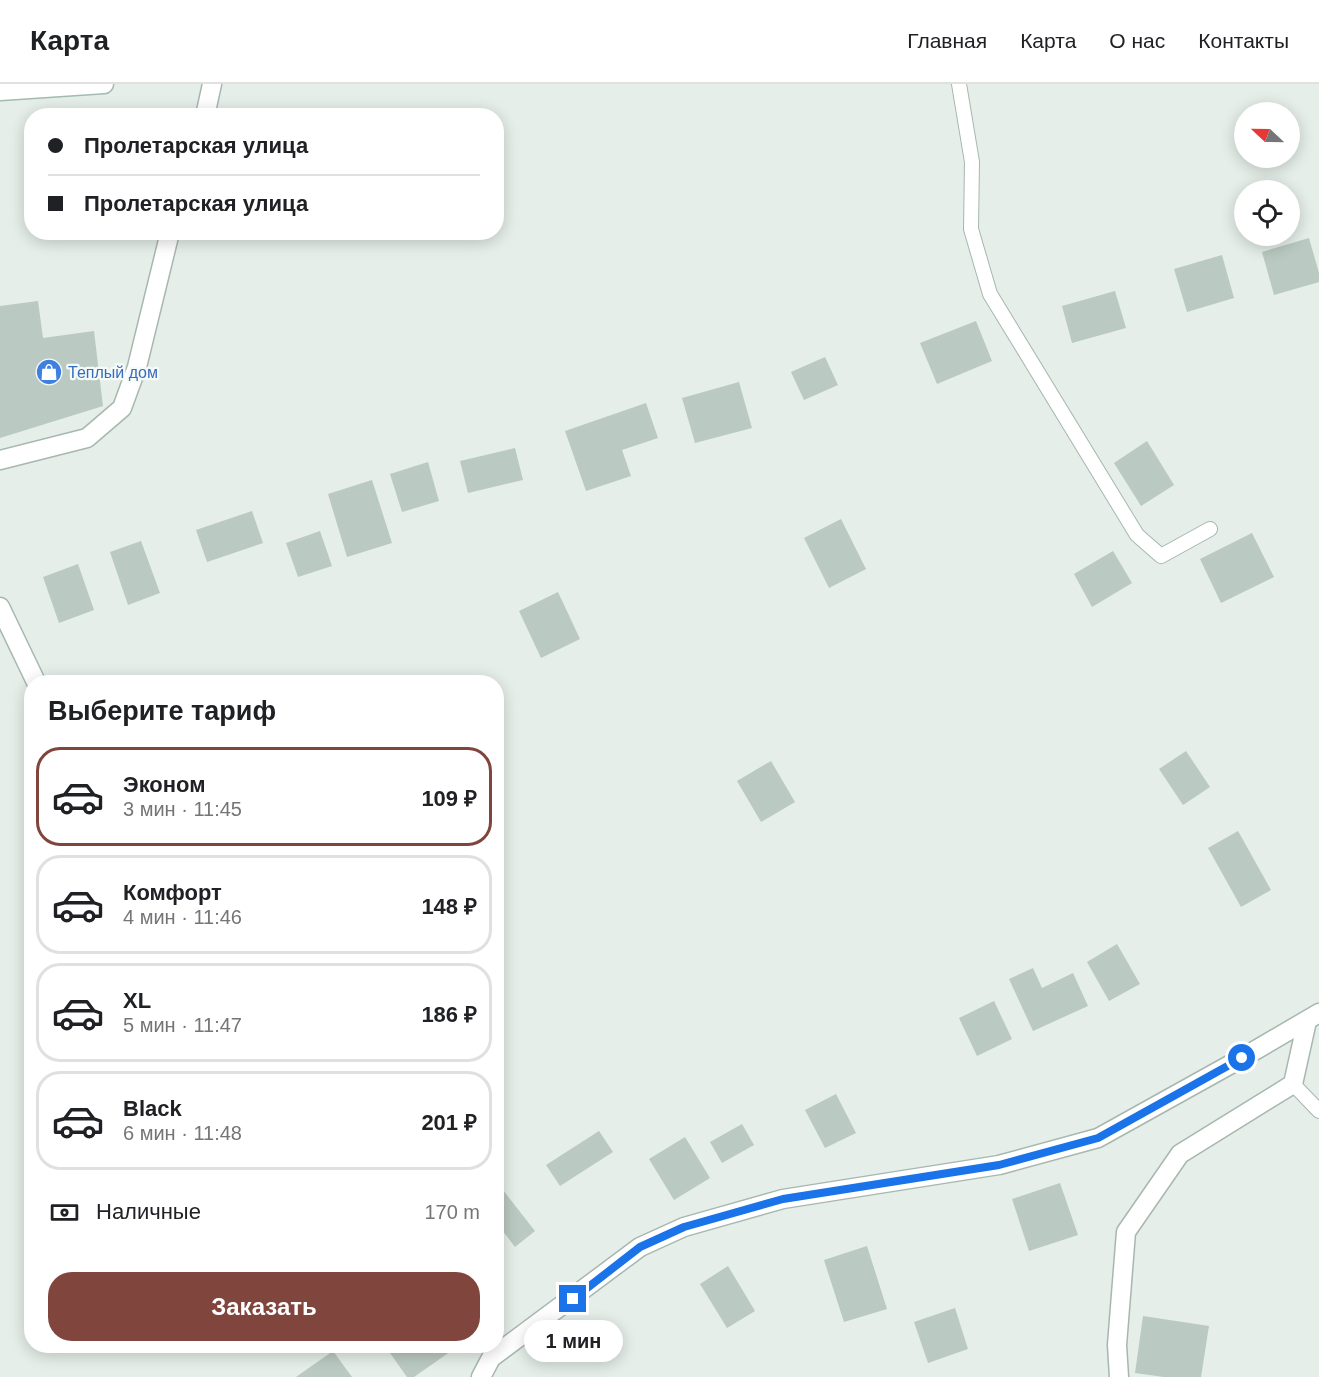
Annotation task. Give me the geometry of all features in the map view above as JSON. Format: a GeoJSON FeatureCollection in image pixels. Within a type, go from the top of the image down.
{"type":"FeatureCollection","features":[{"type":"Feature","properties":{"kind":"street"},"geometry":{"type":"LineString","coordinates":[[0,92],[104,84]]}},
{"type":"Feature","properties":{"kind":"street"},"geometry":{"type":"LineString","coordinates":[[207,108],[212,84]]}},
{"type":"Feature","properties":{"kind":"street"},"geometry":{"type":"LineString","coordinates":[[0,460],[87,438],[122,408],[137,367],[168,240]]}},
{"type":"Feature","properties":{"kind":"street"},"geometry":{"type":"LineString","coordinates":[[0,608],[33,675]]}},
{"type":"Feature","properties":{"kind":"street"},"geometry":{"type":"LineString","coordinates":[[1119,1377],[1117,1345],[1126,1232],[1180,1154],[1293,1084],[1313,1017]]}},
{"type":"Feature","properties":{"kind":"street"},"geometry":{"type":"LineString","coordinates":[[504,1339],[640,1247],[684,1227],[783,1199],[999,1165],[1098,1138],[1313,1017]]}},
{"type":"Feature","properties":{"kind":"street"},"geometry":{"type":"LineString","coordinates":[[481,1377],[485,1353]]}},
{"type":"Feature","properties":{"kind":"lane"},"geometry":{"type":"LineString","coordinates":[[959,84],[972,162],[971,229],[990,294],[1137,534],[1161,556],[1210,529]]}},
{"type":"Feature","properties":{"kind":"lane"},"geometry":{"type":"LineString","coordinates":[[1293,1084],[1319,1111]]}},
{"type":"Feature","properties":{"kind":"building"},"geometry":{"type":"Polygon","coordinates":[[[1309,238],[1319,273],[1319,282],[1274,295],[1262,252],[1282,246],[1300,246],[1300,241],[1309,238]]]}},
{"type":"Feature","properties":{"kind":"building"},"geometry":{"type":"Polygon","coordinates":[[[1222,255],[1234,298],[1187,312],[1174,269],[1222,255]]]}},
{"type":"Feature","properties":{"kind":"building"},"geometry":{"type":"Polygon","coordinates":[[[1115,291],[1126,328],[1072,343],[1062,306],[1115,291]]]}},
{"type":"Feature","properties":{"kind":"building","name":"Теплый дом"},"geometry":{"type":"Polygon","coordinates":[[[38,301],[43,338],[94,331],[103,406],[0,438],[0,306],[38,301]]]}},
{"type":"Feature","properties":{"kind":"building"},"geometry":{"type":"Polygon","coordinates":[[[976,321],[992,361],[937,384],[920,343],[976,321]]]}},
{"type":"Feature","properties":{"kind":"building"},"geometry":{"type":"Polygon","coordinates":[[[825,357],[838,385],[804,400],[791,372],[825,357]]]}},
{"type":"Feature","properties":{"kind":"building"},"geometry":{"type":"Polygon","coordinates":[[[739,382],[752,428],[695,443],[682,398],[739,382]]]}},
{"type":"Feature","properties":{"kind":"building"},"geometry":{"type":"Polygon","coordinates":[[[646,403],[658,438],[622,450],[631,476],[586,491],[565,431],[646,403]]]}},
{"type":"Feature","properties":{"kind":"building"},"geometry":{"type":"Polygon","coordinates":[[[1147,441],[1174,485],[1141,506],[1114,463],[1147,441]]]}},
{"type":"Feature","properties":{"kind":"building"},"geometry":{"type":"Polygon","coordinates":[[[515,448],[523,480],[468,493],[460,461],[515,448]]]}},
{"type":"Feature","properties":{"kind":"building"},"geometry":{"type":"Polygon","coordinates":[[[428,462],[439,501],[402,512],[390,474],[428,462]]]}},
{"type":"Feature","properties":{"kind":"building"},"geometry":{"type":"Polygon","coordinates":[[[372,480],[392,543],[347,557],[328,494],[372,480]]]}},
{"type":"Feature","properties":{"kind":"building"},"geometry":{"type":"Polygon","coordinates":[[[252,511],[263,543],[207,562],[196,530],[252,511]]]}},
{"type":"Feature","properties":{"kind":"building"},"geometry":{"type":"Polygon","coordinates":[[[841,519],[866,569],[829,588],[804,538],[841,519]]]}},
{"type":"Feature","properties":{"kind":"building"},"geometry":{"type":"Polygon","coordinates":[[[320,531],[332,566],[298,577],[286,543],[320,531]]]}},
{"type":"Feature","properties":{"kind":"building"},"geometry":{"type":"Polygon","coordinates":[[[1252,533],[1274,577],[1221,603],[1200,559],[1252,533]]]}},
{"type":"Feature","properties":{"kind":"building"},"geometry":{"type":"Polygon","coordinates":[[[141,541],[160,593],[128,605],[110,552],[141,541]]]}},
{"type":"Feature","properties":{"kind":"building"},"geometry":{"type":"Polygon","coordinates":[[[1113,551],[1132,583],[1092,607],[1074,574],[1113,551]]]}},
{"type":"Feature","properties":{"kind":"building"},"geometry":{"type":"Polygon","coordinates":[[[78,564],[94,610],[59,623],[43,577],[78,564]]]}},
{"type":"Feature","properties":{"kind":"building"},"geometry":{"type":"Polygon","coordinates":[[[558,592],[580,639],[541,658],[519,611],[558,592]]]}},
{"type":"Feature","properties":{"kind":"building"},"geometry":{"type":"Polygon","coordinates":[[[1186,751],[1210,787],[1183,805],[1159,769],[1186,751]]]}},
{"type":"Feature","properties":{"kind":"building"},"geometry":{"type":"Polygon","coordinates":[[[771,761],[795,802],[761,822],[737,781],[771,761]]]}},
{"type":"Feature","properties":{"kind":"building"},"geometry":{"type":"Polygon","coordinates":[[[1238,831],[1271,890],[1241,907],[1208,848],[1238,831]]]}},
{"type":"Feature","properties":{"kind":"building"},"geometry":{"type":"Polygon","coordinates":[[[1117,944],[1140,984],[1109,1001],[1087,962],[1117,944]]]}},
{"type":"Feature","properties":{"kind":"building"},"geometry":{"type":"Polygon","coordinates":[[[1033,968],[1042,988],[1073,973],[1088,1006],[1033,1031],[1009,979],[1033,968]]]}},
{"type":"Feature","properties":{"kind":"building"},"geometry":{"type":"Polygon","coordinates":[[[994,1001],[1012,1039],[977,1056],[959,1018],[994,1001]]]}},
{"type":"Feature","properties":{"kind":"building"},"geometry":{"type":"Polygon","coordinates":[[[836,1094],[856,1133],[825,1148],[805,1110],[836,1094]]]}},
{"type":"Feature","properties":{"kind":"building"},"geometry":{"type":"Polygon","coordinates":[[[742,1124],[754,1145],[722,1163],[710,1142],[742,1124]]]}},
{"type":"Feature","properties":{"kind":"building"},"geometry":{"type":"Polygon","coordinates":[[[599,1131],[613,1152],[560,1186],[546,1165],[599,1131]]]}},
{"type":"Feature","properties":{"kind":"building"},"geometry":{"type":"Polygon","coordinates":[[[685,1137],[710,1178],[674,1200],[649,1159],[685,1137]]]}},
{"type":"Feature","properties":{"kind":"building"},"geometry":{"type":"Polygon","coordinates":[[[1060,1183],[1078,1235],[1029,1251],[1012,1199],[1060,1183]]]}},
{"type":"Feature","properties":{"kind":"building"},"geometry":{"type":"Polygon","coordinates":[[[504,1191],[535,1231],[515,1247],[504,1233],[504,1191]]]}},
{"type":"Feature","properties":{"kind":"building"},"geometry":{"type":"Polygon","coordinates":[[[867,1246],[887,1309],[844,1322],[824,1260],[867,1246]]]}},
{"type":"Feature","properties":{"kind":"building"},"geometry":{"type":"Polygon","coordinates":[[[728,1266],[755,1311],[727,1328],[700,1284],[728,1266]]]}},
{"type":"Feature","properties":{"kind":"building"},"geometry":{"type":"Polygon","coordinates":[[[955,1308],[968,1349],[928,1363],[914,1322],[955,1308]]]}},
{"type":"Feature","properties":{"kind":"building"},"geometry":{"type":"Polygon","coordinates":[[[1143,1316],[1209,1326],[1201,1377],[1164,1377],[1135,1373],[1143,1316]]]}},
{"type":"Feature","properties":{"kind":"building"},"geometry":{"type":"Polygon","coordinates":[[[330,1353],[334,1353],[352,1377],[296,1377],[330,1353]]]}},
{"type":"Feature","properties":{"kind":"building"},"geometry":{"type":"Polygon","coordinates":[[[390,1353],[448,1353],[414,1377],[407,1377],[390,1353]]]}},
{"type":"Feature","properties":{"kind":"place","name":"Теплый дом"},"geometry":{"type":"Point","coordinates":[49,372]}},
{"type":"Feature","properties":{"kind":"route"},"geometry":{"type":"LineString","coordinates":[[573,1299],[640,1247],[684,1227],[783,1199],[999,1165],[1098,1138],[1242,1058]]}}]}
